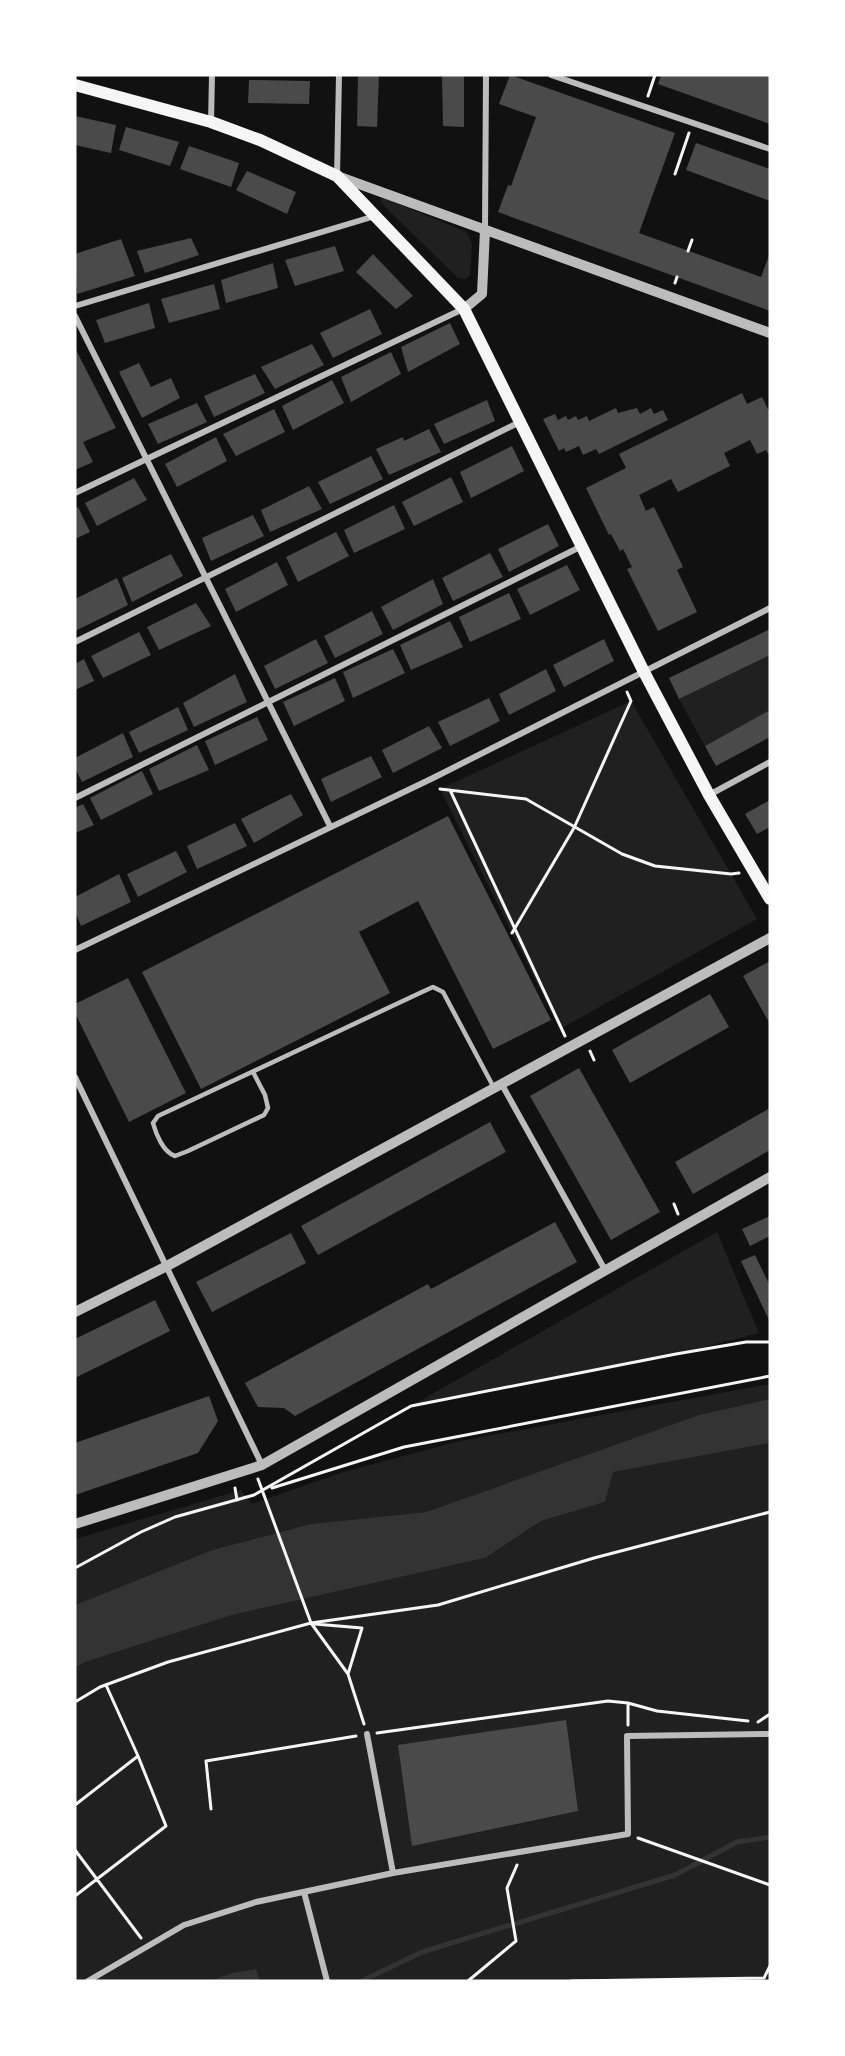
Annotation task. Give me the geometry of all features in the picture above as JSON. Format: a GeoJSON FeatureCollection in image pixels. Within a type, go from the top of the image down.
{"type":"FeatureCollection","features":[{"type":"Feature","properties":{"kind":"main road"},"geometry":{"type":"LineString","coordinates":[[77,82],[211,122],[260,140],[337,176],[464,309],[644,672],[709,795],[770,898]]}},
{"type":"Feature","properties":{"kind":"street"},"geometry":{"type":"LineString","coordinates":[[211,122],[212,75]]}},
{"type":"Feature","properties":{"kind":"street"},"geometry":{"type":"LineString","coordinates":[[339,75],[337,176],[770,333]]}},
{"type":"Feature","properties":{"kind":"street"},"geometry":{"type":"LineString","coordinates":[[75,493],[464,309],[482,294],[485,230],[486,75]]}},
{"type":"Feature","properties":{"kind":"street"},"geometry":{"type":"LineString","coordinates":[[551,75],[770,149]]}},
{"type":"Feature","properties":{"kind":"street"},"geometry":{"type":"LineString","coordinates":[[75,306],[375,216]]}},
{"type":"Feature","properties":{"kind":"street"},"geometry":{"type":"LineString","coordinates":[[75,316],[330,826]]}},
{"type":"Feature","properties":{"kind":"street"},"geometry":{"type":"LineString","coordinates":[[75,642],[520,422]]}},
{"type":"Feature","properties":{"kind":"street"},"geometry":{"type":"LineString","coordinates":[[75,798],[582,546]]}},
{"type":"Feature","properties":{"kind":"street"},"geometry":{"type":"LineString","coordinates":[[75,950],[433,778],[770,608]]}},
{"type":"Feature","properties":{"kind":"street"},"geometry":{"type":"LineString","coordinates":[[709,795],[770,762]]}},
{"type":"Feature","properties":{"kind":"street"},"geometry":{"type":"LineString","coordinates":[[75,1312],[167,1266],[770,938]]}},
{"type":"Feature","properties":{"kind":"street"},"geometry":{"type":"LineString","coordinates":[[75,1077],[262,1465]]}},
{"type":"Feature","properties":{"kind":"street"},"geometry":{"type":"LineString","coordinates":[[497,1085],[605,1270]]}},
{"type":"Feature","properties":{"kind":"street"},"geometry":{"type":"LineString","coordinates":[[75,1524],[262,1465],[770,1177]]}},
{"type":"Feature","properties":{"kind":"street"},"geometry":{"type":"LineString","coordinates":[[367,1734],[393,1873]]}},
{"type":"Feature","properties":{"kind":"street"},"geometry":{"type":"LineString","coordinates":[[88,1981],[184,1925],[256,1902],[393,1873],[628,1834],[627,1736],[770,1734]]}},
{"type":"Feature","properties":{"kind":"street"},"geometry":{"type":"LineString","coordinates":[[304,1892],[327,1981]]}},
{"type":"Feature","properties":{"kind":"lane"},"geometry":{"type":"LineString","coordinates":[[253,1072],[265,1095],[268,1108],[264,1115],[188,1151],[175,1156],[169,1154],[156,1134],[153,1123],[158,1116],[433,987],[443,992],[497,1085]]}},
{"type":"Feature","properties":{"kind":"path"},"geometry":{"type":"LineString","coordinates":[[644,106],[655,75]]}},
{"type":"Feature","properties":{"kind":"path"},"geometry":{"type":"LineString","coordinates":[[675,174],[692,123]]}},
{"type":"Feature","properties":{"kind":"path"},"geometry":{"type":"LineString","coordinates":[[688,251],[692,240]]}},
{"type":"Feature","properties":{"kind":"path"},"geometry":{"type":"LineString","coordinates":[[675,283],[677,277]]}},
{"type":"Feature","properties":{"kind":"path"},"geometry":{"type":"LineString","coordinates":[[512,933],[574,828],[631,701],[622,682]]}},
{"type":"Feature","properties":{"kind":"path"},"geometry":{"type":"LineString","coordinates":[[433,778],[440,789],[526,799],[622,855],[655,866],[731,874],[753,870]]}},
{"type":"Feature","properties":{"kind":"path"},"geometry":{"type":"LineString","coordinates":[[450,790],[570,1045]]}},
{"type":"Feature","properties":{"kind":"path"},"geometry":{"type":"LineString","coordinates":[[264,1490],[411,1406],[676,1354],[746,1342],[770,1341]]}},
{"type":"Feature","properties":{"kind":"path"},"geometry":{"type":"LineString","coordinates":[[75,1568],[141,1532],[175,1517],[404,1447],[770,1376]]}},
{"type":"Feature","properties":{"kind":"path"},"geometry":{"type":"LineString","coordinates":[[264,1490],[310,1623],[348,1674],[367,1734]]}},
{"type":"Feature","properties":{"kind":"path"},"geometry":{"type":"LineString","coordinates":[[75,1701],[106,1685],[168,1662],[310,1623],[438,1605],[594,1558],[770,1512]]}},
{"type":"Feature","properties":{"kind":"path"},"geometry":{"type":"LineString","coordinates":[[310,1623],[362,1628],[348,1674]]}},
{"type":"Feature","properties":{"kind":"path"},"geometry":{"type":"LineString","coordinates":[[75,1896],[166,1826],[106,1685]]}},
{"type":"Feature","properties":{"kind":"path"},"geometry":{"type":"LineString","coordinates":[[211,1809],[206,1761],[367,1734],[608,1701],[628,1703],[657,1711],[757,1722],[770,1714]]}},
{"type":"Feature","properties":{"kind":"path"},"geometry":{"type":"LineString","coordinates":[[627,1736],[628,1703]]}},
{"type":"Feature","properties":{"kind":"path"},"geometry":{"type":"LineString","coordinates":[[75,1805],[138,1756]]}},
{"type":"Feature","properties":{"kind":"path"},"geometry":{"type":"LineString","coordinates":[[628,1834],[656,1846],[770,1885]]}},
{"type":"Feature","properties":{"kind":"path"},"geometry":{"type":"LineString","coordinates":[[75,1850],[147,1947]]}},
{"type":"Feature","properties":{"kind":"path"},"geometry":{"type":"LineString","coordinates":[[468,1981],[516,1941],[507,1888],[517,1868],[515,1853]]}},
{"type":"Feature","properties":{"kind":"path"},"geometry":{"type":"LineString","coordinates":[[571,1981],[764,1978],[770,1966]]}},
{"type":"Feature","properties":{"kind":"shaded area"},"geometry":{"type":"Polygon","coordinates":[[[381,197],[467,232],[472,244],[470,276],[465,279],[458,278],[381,203],[381,197]]]}},
{"type":"Feature","properties":{"kind":"shaded area"},"geometry":{"type":"Polygon","coordinates":[[[770,655],[770,710],[705,746],[679,699],[770,655]]]}},
{"type":"Feature","properties":{"kind":"shaded area"},"geometry":{"type":"Polygon","coordinates":[[[631,701],[757,919],[560,1029],[440,789],[631,701]]]}},
{"type":"Feature","properties":{"kind":"shaded area"},"geometry":{"type":"Polygon","coordinates":[[[717,1232],[759,1333],[676,1354],[411,1406],[717,1232]]]}},
{"type":"Feature","properties":{"kind":"shaded area"},"geometry":{"type":"Polygon","coordinates":[[[770,1384],[770,1399],[699,1415],[426,1512],[311,1524],[212,1550],[75,1605],[75,1539],[241,1490],[252,1504],[343,1472],[460,1441],[770,1384]]]}},
{"type":"Feature","properties":{"kind":"shaded area"},"geometry":{"type":"Polygon","coordinates":[[[770,1399],[770,1443],[613,1472],[605,1502],[541,1521],[485,1558],[232,1615],[85,1662],[75,1668],[75,1605],[212,1550],[311,1524],[426,1512],[699,1415],[770,1399]]]}},
{"type":"Feature","properties":{"kind":"shaded area"},"geometry":{"type":"Polygon","coordinates":[[[770,1443],[770,1981],[260,1981],[255,1969],[232,1973],[209,1981],[75,1981],[75,1668],[85,1662],[232,1615],[485,1558],[541,1521],[605,1502],[612,1472],[770,1443]]]}},
{"type":"Feature","properties":{"kind":"shaded area"},"geometry":{"type":"Polygon","coordinates":[[[256,1969],[260,1981],[209,1981],[232,1973],[256,1969]]]}},
{"type":"Feature","properties":{"kind":"building"},"geometry":{"type":"Polygon","coordinates":[[[358,75],[379,75],[377,127],[357,126],[358,75]]]}},
{"type":"Feature","properties":{"kind":"building"},"geometry":{"type":"Polygon","coordinates":[[[442,75],[464,75],[464,127],[443,126],[442,75]]]}},
{"type":"Feature","properties":{"kind":"building"},"geometry":{"type":"Polygon","coordinates":[[[510,75],[675,133],[639,233],[761,277],[770,253],[770,311],[498,212],[508,185],[511,186],[536,117],[499,104],[510,75]]]}},
{"type":"Feature","properties":{"kind":"building"},"geometry":{"type":"Polygon","coordinates":[[[661,75],[770,75],[770,124],[658,84],[661,75]]]}},
{"type":"Feature","properties":{"kind":"building"},"geometry":{"type":"Polygon","coordinates":[[[249,80],[310,81],[309,104],[248,103],[249,80]]]}},
{"type":"Feature","properties":{"kind":"building"},"geometry":{"type":"Polygon","coordinates":[[[75,116],[116,125],[111,153],[75,145],[75,116]]]}},
{"type":"Feature","properties":{"kind":"building"},"geometry":{"type":"Polygon","coordinates":[[[126,127],[179,142],[170,166],[119,150],[126,127]]]}},
{"type":"Feature","properties":{"kind":"building"},"geometry":{"type":"Polygon","coordinates":[[[696,143],[770,169],[770,201],[686,170],[696,143]]]}},
{"type":"Feature","properties":{"kind":"building"},"geometry":{"type":"Polygon","coordinates":[[[189,146],[239,163],[231,187],[180,169],[189,146]]]}},
{"type":"Feature","properties":{"kind":"building"},"geometry":{"type":"Polygon","coordinates":[[[247,171],[296,192],[287,214],[236,190],[247,171]]]}},
{"type":"Feature","properties":{"kind":"building"},"geometry":{"type":"Polygon","coordinates":[[[191,238],[199,255],[145,273],[137,251],[191,238]]]}},
{"type":"Feature","properties":{"kind":"building"},"geometry":{"type":"Polygon","coordinates":[[[121,239],[135,276],[77,294],[75,254],[121,239]]]}},
{"type":"Feature","properties":{"kind":"building"},"geometry":{"type":"Polygon","coordinates":[[[335,246],[344,271],[295,286],[285,260],[335,246]]]}},
{"type":"Feature","properties":{"kind":"building"},"geometry":{"type":"Polygon","coordinates":[[[373,254],[413,296],[396,309],[356,272],[373,254]]]}},
{"type":"Feature","properties":{"kind":"building"},"geometry":{"type":"Polygon","coordinates":[[[273,263],[278,288],[226,303],[221,280],[273,263]]]}},
{"type":"Feature","properties":{"kind":"building"},"geometry":{"type":"Polygon","coordinates":[[[214,284],[220,309],[169,323],[161,299],[214,284]]]}},
{"type":"Feature","properties":{"kind":"building"},"geometry":{"type":"Polygon","coordinates":[[[149,303],[155,328],[105,343],[96,320],[149,303]]]}},
{"type":"Feature","properties":{"kind":"building"},"geometry":{"type":"Polygon","coordinates":[[[370,309],[382,334],[333,358],[320,333],[370,309]]]}},
{"type":"Feature","properties":{"kind":"building"},"geometry":{"type":"Polygon","coordinates":[[[450,323],[460,344],[408,372],[401,347],[450,323]]]}},
{"type":"Feature","properties":{"kind":"building"},"geometry":{"type":"Polygon","coordinates":[[[312,344],[324,365],[275,389],[261,367],[312,344]]]}},
{"type":"Feature","properties":{"kind":"building"},"geometry":{"type":"Polygon","coordinates":[[[75,348],[116,428],[83,442],[93,462],[75,470],[75,348]]]}},
{"type":"Feature","properties":{"kind":"building"},"geometry":{"type":"Polygon","coordinates":[[[391,352],[401,374],[351,402],[341,377],[391,352]]]}},
{"type":"Feature","properties":{"kind":"building"},"geometry":{"type":"Polygon","coordinates":[[[139,363],[151,387],[171,378],[180,398],[142,418],[119,372],[139,363]]]}},
{"type":"Feature","properties":{"kind":"building"},"geometry":{"type":"Polygon","coordinates":[[[255,374],[265,393],[214,417],[204,396],[255,374]]]}},
{"type":"Feature","properties":{"kind":"building"},"geometry":{"type":"Polygon","coordinates":[[[332,380],[344,403],[293,430],[282,406],[332,380]]]}},
{"type":"Feature","properties":{"kind":"building"},"geometry":{"type":"Polygon","coordinates":[[[742,393],[747,404],[762,397],[770,413],[770,457],[766,450],[757,454],[750,440],[724,453],[730,466],[678,492],[671,479],[639,495],[646,511],[654,507],[683,567],[677,570],[697,612],[658,631],[627,569],[632,567],[623,549],[620,551],[611,534],[609,535],[586,488],[626,468],[619,454],[742,393]]]}},
{"type":"Feature","properties":{"kind":"building"},"geometry":{"type":"Polygon","coordinates":[[[487,400],[495,421],[444,444],[434,424],[487,400]]]}},
{"type":"Feature","properties":{"kind":"building"},"geometry":{"type":"Polygon","coordinates":[[[197,403],[207,422],[158,444],[148,424],[197,403]]]}},
{"type":"Feature","properties":{"kind":"building"},"geometry":{"type":"Polygon","coordinates":[[[616,408],[618,413],[637,408],[640,414],[651,408],[654,414],[663,410],[668,420],[599,454],[596,449],[583,455],[579,446],[566,452],[564,448],[559,451],[543,419],[555,414],[558,420],[566,416],[568,420],[576,416],[578,420],[587,416],[589,421],[616,408]]]}},
{"type":"Feature","properties":{"kind":"building"},"geometry":{"type":"Polygon","coordinates":[[[274,409],[285,432],[236,456],[223,434],[274,409]]]}},
{"type":"Feature","properties":{"kind":"building"},"geometry":{"type":"Polygon","coordinates":[[[429,429],[441,452],[389,475],[376,449],[403,437],[404,441],[429,429]]]}},
{"type":"Feature","properties":{"kind":"building"},"geometry":{"type":"Polygon","coordinates":[[[216,437],[227,461],[177,487],[165,464],[216,437]]]}},
{"type":"Feature","properties":{"kind":"building"},"geometry":{"type":"Polygon","coordinates":[[[512,446],[524,471],[471,498],[460,472],[512,446]]]}},
{"type":"Feature","properties":{"kind":"building"},"geometry":{"type":"Polygon","coordinates":[[[371,456],[383,479],[330,504],[318,482],[371,456]]]}},
{"type":"Feature","properties":{"kind":"building"},"geometry":{"type":"Polygon","coordinates":[[[451,477],[463,502],[414,526],[402,502],[451,477]]]}},
{"type":"Feature","properties":{"kind":"building"},"geometry":{"type":"Polygon","coordinates":[[[134,478],[147,500],[97,526],[85,503],[134,478]]]}},
{"type":"Feature","properties":{"kind":"building"},"geometry":{"type":"Polygon","coordinates":[[[309,486],[322,509],[270,532],[261,510],[309,486]]]}},
{"type":"Feature","properties":{"kind":"building"},"geometry":{"type":"Polygon","coordinates":[[[394,505],[405,529],[354,553],[344,530],[394,505]]]}},
{"type":"Feature","properties":{"kind":"building"},"geometry":{"type":"Polygon","coordinates":[[[78,507],[90,532],[75,539],[75,508],[78,507]]]}},
{"type":"Feature","properties":{"kind":"building"},"geometry":{"type":"Polygon","coordinates":[[[253,515],[264,536],[211,561],[202,538],[253,515]]]}},
{"type":"Feature","properties":{"kind":"building"},"geometry":{"type":"Polygon","coordinates":[[[548,524],[559,546],[509,572],[498,549],[548,524]]]}},
{"type":"Feature","properties":{"kind":"building"},"geometry":{"type":"Polygon","coordinates":[[[336,532],[349,556],[298,582],[286,557],[336,532]]]}},
{"type":"Feature","properties":{"kind":"building"},"geometry":{"type":"Polygon","coordinates":[[[490,553],[503,577],[453,601],[442,578],[490,553]]]}},
{"type":"Feature","properties":{"kind":"building"},"geometry":{"type":"Polygon","coordinates":[[[171,554],[183,576],[132,602],[122,578],[171,554]]]}},
{"type":"Feature","properties":{"kind":"building"},"geometry":{"type":"Polygon","coordinates":[[[277,562],[288,585],[236,612],[225,589],[277,562]]]}},
{"type":"Feature","properties":{"kind":"building"},"geometry":{"type":"Polygon","coordinates":[[[567,565],[580,590],[530,615],[517,589],[567,565]]]}},
{"type":"Feature","properties":{"kind":"building"},"geometry":{"type":"Polygon","coordinates":[[[117,578],[128,605],[75,631],[75,599],[117,578]]]}},
{"type":"Feature","properties":{"kind":"building"},"geometry":{"type":"Polygon","coordinates":[[[433,579],[443,604],[393,630],[381,607],[433,579]]]}},
{"type":"Feature","properties":{"kind":"building"},"geometry":{"type":"Polygon","coordinates":[[[509,593],[521,619],[470,642],[459,617],[509,593]]]}},
{"type":"Feature","properties":{"kind":"building"},"geometry":{"type":"Polygon","coordinates":[[[196,603],[211,626],[159,650],[147,627],[196,603]]]}},
{"type":"Feature","properties":{"kind":"building"},"geometry":{"type":"Polygon","coordinates":[[[372,611],[383,634],[335,658],[324,636],[372,611]]]}},
{"type":"Feature","properties":{"kind":"building"},"geometry":{"type":"Polygon","coordinates":[[[450,621],[463,647],[411,670],[400,645],[450,621]]]}},
{"type":"Feature","properties":{"kind":"building"},"geometry":{"type":"Polygon","coordinates":[[[770,629],[770,655],[679,699],[669,678],[770,629]]]}},
{"type":"Feature","properties":{"kind":"building"},"geometry":{"type":"Polygon","coordinates":[[[139,632],[151,655],[103,678],[91,656],[139,632]]]}},
{"type":"Feature","properties":{"kind":"building"},"geometry":{"type":"Polygon","coordinates":[[[316,639],[328,663],[275,689],[264,666],[316,639]]]}},
{"type":"Feature","properties":{"kind":"building"},"geometry":{"type":"Polygon","coordinates":[[[604,639],[614,661],[564,687],[553,665],[604,639]]]}},
{"type":"Feature","properties":{"kind":"building"},"geometry":{"type":"Polygon","coordinates":[[[393,649],[405,673],[353,698],[343,672],[393,649]]]}},
{"type":"Feature","properties":{"kind":"building"},"geometry":{"type":"Polygon","coordinates":[[[84,659],[94,681],[75,690],[75,664],[84,659]]]}},
{"type":"Feature","properties":{"kind":"building"},"geometry":{"type":"Polygon","coordinates":[[[546,669],[556,691],[509,715],[499,694],[546,669]]]}},
{"type":"Feature","properties":{"kind":"building"},"geometry":{"type":"Polygon","coordinates":[[[235,674],[247,702],[194,727],[183,703],[235,674]]]}},
{"type":"Feature","properties":{"kind":"building"},"geometry":{"type":"Polygon","coordinates":[[[335,678],[345,701],[294,726],[283,702],[335,678]]]}},
{"type":"Feature","properties":{"kind":"building"},"geometry":{"type":"Polygon","coordinates":[[[489,698],[500,721],[450,746],[438,722],[489,698]]]}},
{"type":"Feature","properties":{"kind":"building"},"geometry":{"type":"Polygon","coordinates":[[[178,707],[188,730],[139,753],[129,732],[178,707]]]}},
{"type":"Feature","properties":{"kind":"building"},"geometry":{"type":"Polygon","coordinates":[[[770,710],[770,737],[716,766],[705,746],[770,710]]]}},
{"type":"Feature","properties":{"kind":"building"},"geometry":{"type":"Polygon","coordinates":[[[257,717],[268,740],[215,765],[205,741],[257,717]]]}},
{"type":"Feature","properties":{"kind":"building"},"geometry":{"type":"Polygon","coordinates":[[[429,726],[442,748],[393,773],[382,750],[429,726]]]}},
{"type":"Feature","properties":{"kind":"building"},"geometry":{"type":"Polygon","coordinates":[[[123,733],[133,757],[82,782],[75,768],[75,758],[123,733]]]}},
{"type":"Feature","properties":{"kind":"building"},"geometry":{"type":"Polygon","coordinates":[[[197,745],[209,770],[159,791],[149,769],[197,745]]]}},
{"type":"Feature","properties":{"kind":"building"},"geometry":{"type":"Polygon","coordinates":[[[371,756],[382,777],[331,802],[321,779],[371,756]]]}},
{"type":"Feature","properties":{"kind":"building"},"geometry":{"type":"Polygon","coordinates":[[[142,771],[153,794],[101,820],[90,798],[142,771]]]}},
{"type":"Feature","properties":{"kind":"building"},"geometry":{"type":"Polygon","coordinates":[[[291,794],[303,815],[254,843],[241,819],[291,794]]]}},
{"type":"Feature","properties":{"kind":"building"},"geometry":{"type":"Polygon","coordinates":[[[770,800],[770,827],[757,834],[745,814],[770,800]]]}},
{"type":"Feature","properties":{"kind":"building"},"geometry":{"type":"Polygon","coordinates":[[[83,804],[94,825],[75,833],[75,808],[83,804]]]}},
{"type":"Feature","properties":{"kind":"building"},"geometry":{"type":"Polygon","coordinates":[[[448,816],[551,1020],[493,1049],[418,901],[359,932],[390,993],[201,1089],[142,972],[448,816]]]}},
{"type":"Feature","properties":{"kind":"building"},"geometry":{"type":"Polygon","coordinates":[[[235,823],[247,846],[197,869],[187,846],[235,823]]]}},
{"type":"Feature","properties":{"kind":"building"},"geometry":{"type":"Polygon","coordinates":[[[176,851],[187,872],[138,897],[127,874],[176,851]]]}},
{"type":"Feature","properties":{"kind":"building"},"geometry":{"type":"Polygon","coordinates":[[[119,874],[131,902],[81,926],[75,911],[75,897],[119,874]]]}},
{"type":"Feature","properties":{"kind":"building"},"geometry":{"type":"Polygon","coordinates":[[[770,961],[770,1024],[743,976],[770,961]]]}},
{"type":"Feature","properties":{"kind":"building"},"geometry":{"type":"Polygon","coordinates":[[[128,978],[186,1093],[129,1122],[75,1013],[75,1004],[128,978]]]}},
{"type":"Feature","properties":{"kind":"building"},"geometry":{"type":"Polygon","coordinates":[[[710,994],[729,1027],[630,1083],[612,1050],[710,994]]]}},
{"type":"Feature","properties":{"kind":"building"},"geometry":{"type":"Polygon","coordinates":[[[579,1068],[660,1212],[611,1240],[530,1096],[579,1068]]]}},
{"type":"Feature","properties":{"kind":"building"},"geometry":{"type":"Polygon","coordinates":[[[770,1108],[770,1150],[693,1194],[675,1162],[770,1108]]]}},
{"type":"Feature","properties":{"kind":"building"},"geometry":{"type":"Polygon","coordinates":[[[490,1122],[506,1152],[318,1255],[301,1226],[490,1122]]]}},
{"type":"Feature","properties":{"kind":"building"},"geometry":{"type":"Polygon","coordinates":[[[770,1216],[770,1236],[750,1246],[742,1229],[770,1216]]]}},
{"type":"Feature","properties":{"kind":"building"},"geometry":{"type":"Polygon","coordinates":[[[555,1222],[577,1262],[295,1416],[284,1408],[258,1407],[245,1383],[428,1284],[431,1289],[555,1222]]]}},
{"type":"Feature","properties":{"kind":"building"},"geometry":{"type":"Polygon","coordinates":[[[291,1233],[306,1263],[212,1312],[196,1282],[291,1233]]]}},
{"type":"Feature","properties":{"kind":"building"},"geometry":{"type":"Polygon","coordinates":[[[755,1255],[770,1286],[770,1322],[741,1261],[755,1255]]]}},
{"type":"Feature","properties":{"kind":"building"},"geometry":{"type":"Polygon","coordinates":[[[155,1300],[170,1331],[75,1378],[75,1339],[155,1300]]]}},
{"type":"Feature","properties":{"kind":"building"},"geometry":{"type":"Polygon","coordinates":[[[209,1396],[218,1421],[198,1453],[75,1495],[75,1443],[209,1396]]]}},
{"type":"Feature","properties":{"kind":"building"},"geometry":{"type":"Polygon","coordinates":[[[566,1720],[578,1811],[412,1846],[398,1745],[566,1720]]]}},
{"type":"Feature","properties":{"kind":"waterway"},"geometry":{"type":"LineString","coordinates":[[362,1981],[422,1952],[675,1875],[737,1842],[770,1837]]}}]}
